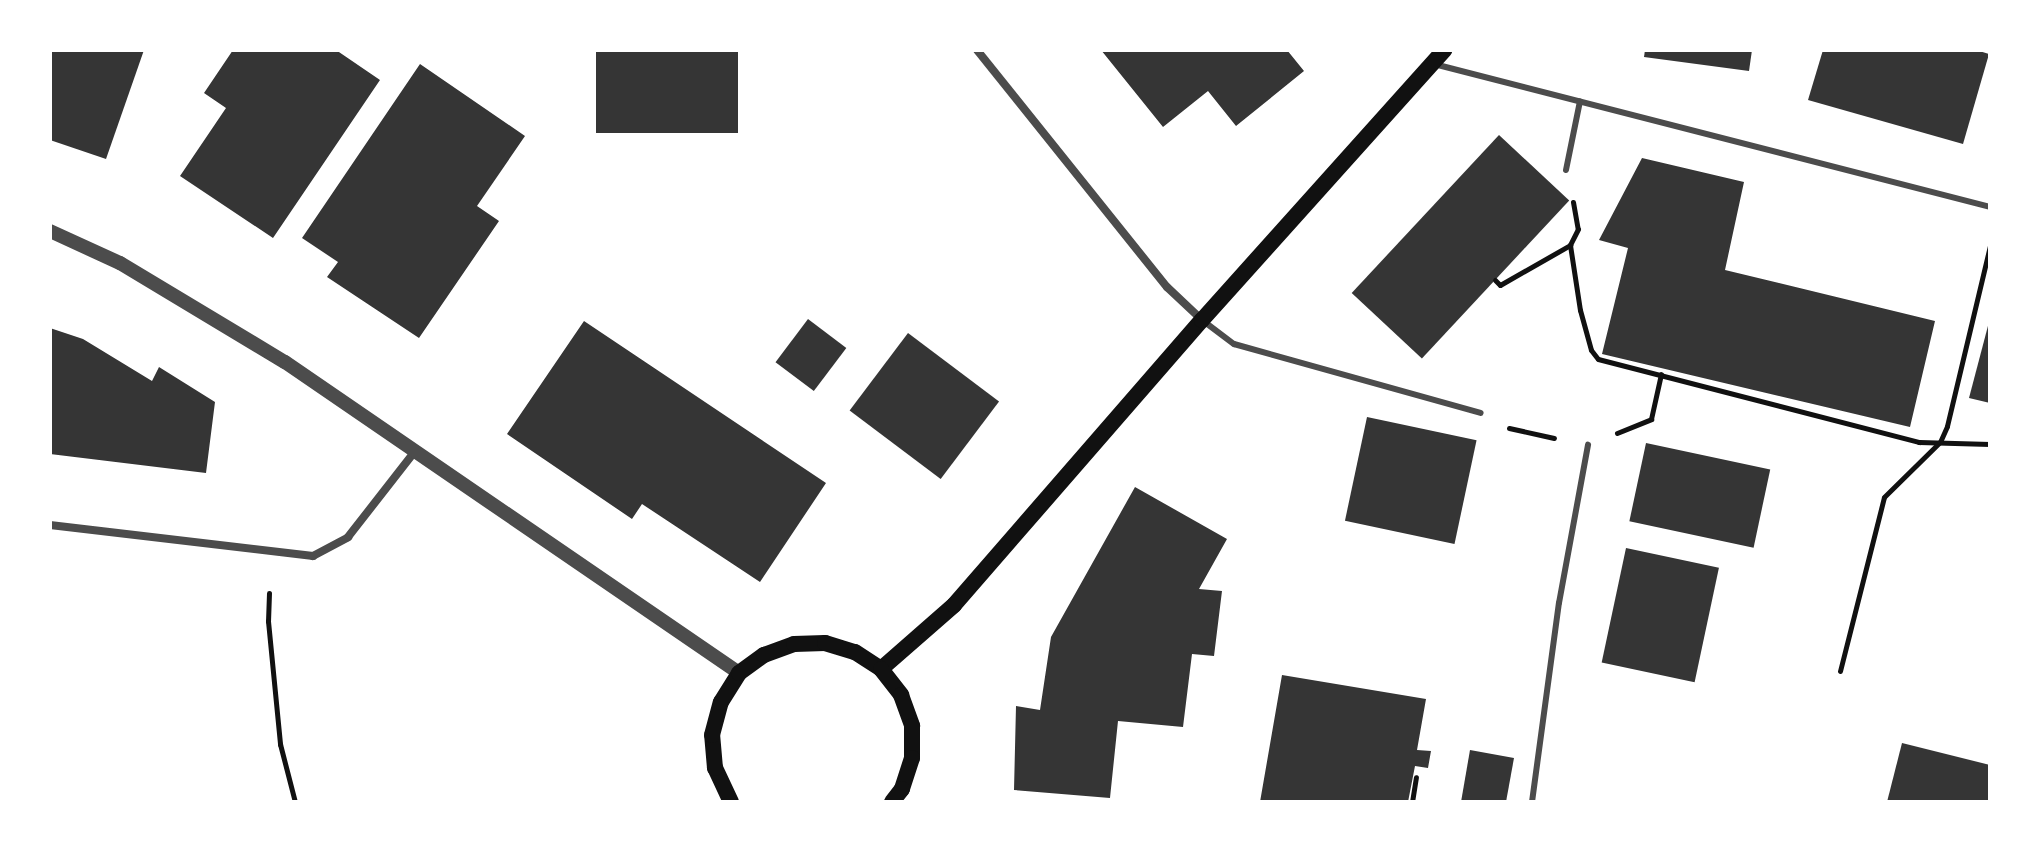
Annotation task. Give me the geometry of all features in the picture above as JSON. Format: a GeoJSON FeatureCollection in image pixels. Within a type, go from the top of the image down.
{"type":"FeatureCollection","features":[{"type":"Feature","properties":{"kind":"main road"},"geometry":{"type":"LineString","coordinates":[[881,669],[954,605],[1202,320],[1444,50]]}},
{"type":"Feature","properties":{"kind":"main road"},"geometry":{"type":"LineString","coordinates":[[729,801],[715,768],[712,735],[721,702],[739,673],[764,655],[794,644],[825,643],[855,652],[881,669],[901,695],[912,726],[912,758],[902,789],[892,802]]}},
{"type":"Feature","properties":{"kind":"street"},"geometry":{"type":"LineString","coordinates":[[977,50],[1167,287],[1202,320]]}},
{"type":"Feature","properties":{"kind":"street"},"geometry":{"type":"LineString","coordinates":[[50,231],[120,263],[285,362],[739,673]]}},
{"type":"Feature","properties":{"kind":"street"},"geometry":{"type":"LineString","coordinates":[[50,525],[313,556],[348,537],[416,449]]}},
{"type":"Feature","properties":{"kind":"lane"},"geometry":{"type":"LineString","coordinates":[[1430,63],[1990,207]]}},
{"type":"Feature","properties":{"kind":"lane"},"geometry":{"type":"LineString","coordinates":[[1566,170],[1580,101]]}},
{"type":"Feature","properties":{"kind":"lane"},"geometry":{"type":"LineString","coordinates":[[1202,320],[1234,344],[1481,413]]}},
{"type":"Feature","properties":{"kind":"lane"},"geometry":{"type":"LineString","coordinates":[[1532,802],[1559,603],[1588,445]]}},
{"type":"Feature","properties":{"kind":"path"},"geometry":{"type":"LineString","coordinates":[[1495,280],[1500,285],[1570,245],[1578,229]]}},
{"type":"Feature","properties":{"kind":"path"},"geometry":{"type":"LineString","coordinates":[[1570,245],[1580,310],[1591,350],[1598,359],[1919,442],[1990,444]]}},
{"type":"Feature","properties":{"kind":"path"},"geometry":{"type":"LineString","coordinates":[[1840,671],[1884,497],[1940,442],[1947,426],[1990,246]]}},
{"type":"Feature","properties":{"kind":"path"},"geometry":{"type":"LineString","coordinates":[[1481,413],[1497,426],[1588,445],[1651,419],[1661,374]]}},
{"type":"Feature","properties":{"kind":"path"},"geometry":{"type":"LineString","coordinates":[[269,593],[268,621],[280,744],[295,802]]}},
{"type":"Feature","properties":{"kind":"path"},"geometry":{"type":"LineString","coordinates":[[1412,802],[1416,777]]}},
{"type":"Feature","properties":{"kind":"building"},"geometry":{"type":"Polygon","coordinates":[[[50,50],[144,50],[106,159],[50,140],[50,50]]]}},
{"type":"Feature","properties":{"kind":"building"},"geometry":{"type":"Polygon","coordinates":[[[233,50],[336,50],[380,80],[273,238],[180,176],[226,108],[204,93],[233,50]]]}},
{"type":"Feature","properties":{"kind":"building"},"geometry":{"type":"Polygon","coordinates":[[[596,50],[738,50],[738,133],[596,133],[596,50]]]}},
{"type":"Feature","properties":{"kind":"building"},"geometry":{"type":"Polygon","coordinates":[[[1101,50],[1287,50],[1304,71],[1236,126],[1208,91],[1163,127],[1101,50]]]}},
{"type":"Feature","properties":{"kind":"building"},"geometry":{"type":"Polygon","coordinates":[[[1645,50],[1752,50],[1749,71],[1644,57],[1645,50]]]}},
{"type":"Feature","properties":{"kind":"building"},"geometry":{"type":"Polygon","coordinates":[[[1823,50],[1976,50],[1989,54],[1963,144],[1808,100],[1823,50]]]}},
{"type":"Feature","properties":{"kind":"building"},"geometry":{"type":"Polygon","coordinates":[[[420,64],[525,136],[477,206],[499,221],[419,338],[327,277],[338,262],[302,238],[420,64]]]}},
{"type":"Feature","properties":{"kind":"building"},"geometry":{"type":"Polygon","coordinates":[[[1499,135],[1569,200],[1422,358],[1352,293],[1499,135]]]}},
{"type":"Feature","properties":{"kind":"building"},"geometry":{"type":"Polygon","coordinates":[[[1642,158],[1744,182],[1725,270],[1935,321],[1910,427],[1602,354],[1628,248],[1599,240],[1642,158]]]}},
{"type":"Feature","properties":{"kind":"building"},"geometry":{"type":"Polygon","coordinates":[[[808,319],[846,348],[814,391],[776,362],[808,319]]]}},
{"type":"Feature","properties":{"kind":"building"},"geometry":{"type":"Polygon","coordinates":[[[584,321],[826,483],[760,582],[642,504],[632,519],[507,434],[584,321]]]}},
{"type":"Feature","properties":{"kind":"building"},"geometry":{"type":"Polygon","coordinates":[[[1990,322],[1990,403],[1969,398],[1990,322]]]}},
{"type":"Feature","properties":{"kind":"building"},"geometry":{"type":"Polygon","coordinates":[[[50,328],[83,339],[152,381],[159,367],[215,402],[206,473],[50,454],[50,328]]]}},
{"type":"Feature","properties":{"kind":"building"},"geometry":{"type":"Polygon","coordinates":[[[908,333],[999,402],[941,479],[850,410],[908,333]]]}},
{"type":"Feature","properties":{"kind":"building"},"geometry":{"type":"Polygon","coordinates":[[[1367,417],[1477,440],[1455,544],[1345,521],[1367,417]]]}},
{"type":"Feature","properties":{"kind":"building"},"geometry":{"type":"Polygon","coordinates":[[[1646,443],[1770,469],[1754,548],[1629,521],[1646,443]]]}},
{"type":"Feature","properties":{"kind":"building"},"geometry":{"type":"Polygon","coordinates":[[[1135,487],[1227,539],[1199,589],[1222,591],[1214,656],[1192,654],[1183,727],[1118,721],[1110,798],[1014,790],[1016,706],[1040,710],[1051,637],[1135,487]]]}},
{"type":"Feature","properties":{"kind":"building"},"geometry":{"type":"Polygon","coordinates":[[[1626,548],[1719,568],[1695,682],[1602,662],[1626,548]]]}},
{"type":"Feature","properties":{"kind":"building"},"geometry":{"type":"Polygon","coordinates":[[[1282,675],[1426,699],[1417,750],[1431,751],[1428,768],[1415,766],[1408,802],[1260,802],[1282,675]]]}},
{"type":"Feature","properties":{"kind":"building"},"geometry":{"type":"Polygon","coordinates":[[[1902,743],[1990,765],[1990,802],[1887,802],[1902,743]]]}},
{"type":"Feature","properties":{"kind":"building"},"geometry":{"type":"Polygon","coordinates":[[[1470,750],[1514,758],[1506,802],[1461,802],[1470,750]]]}}]}
